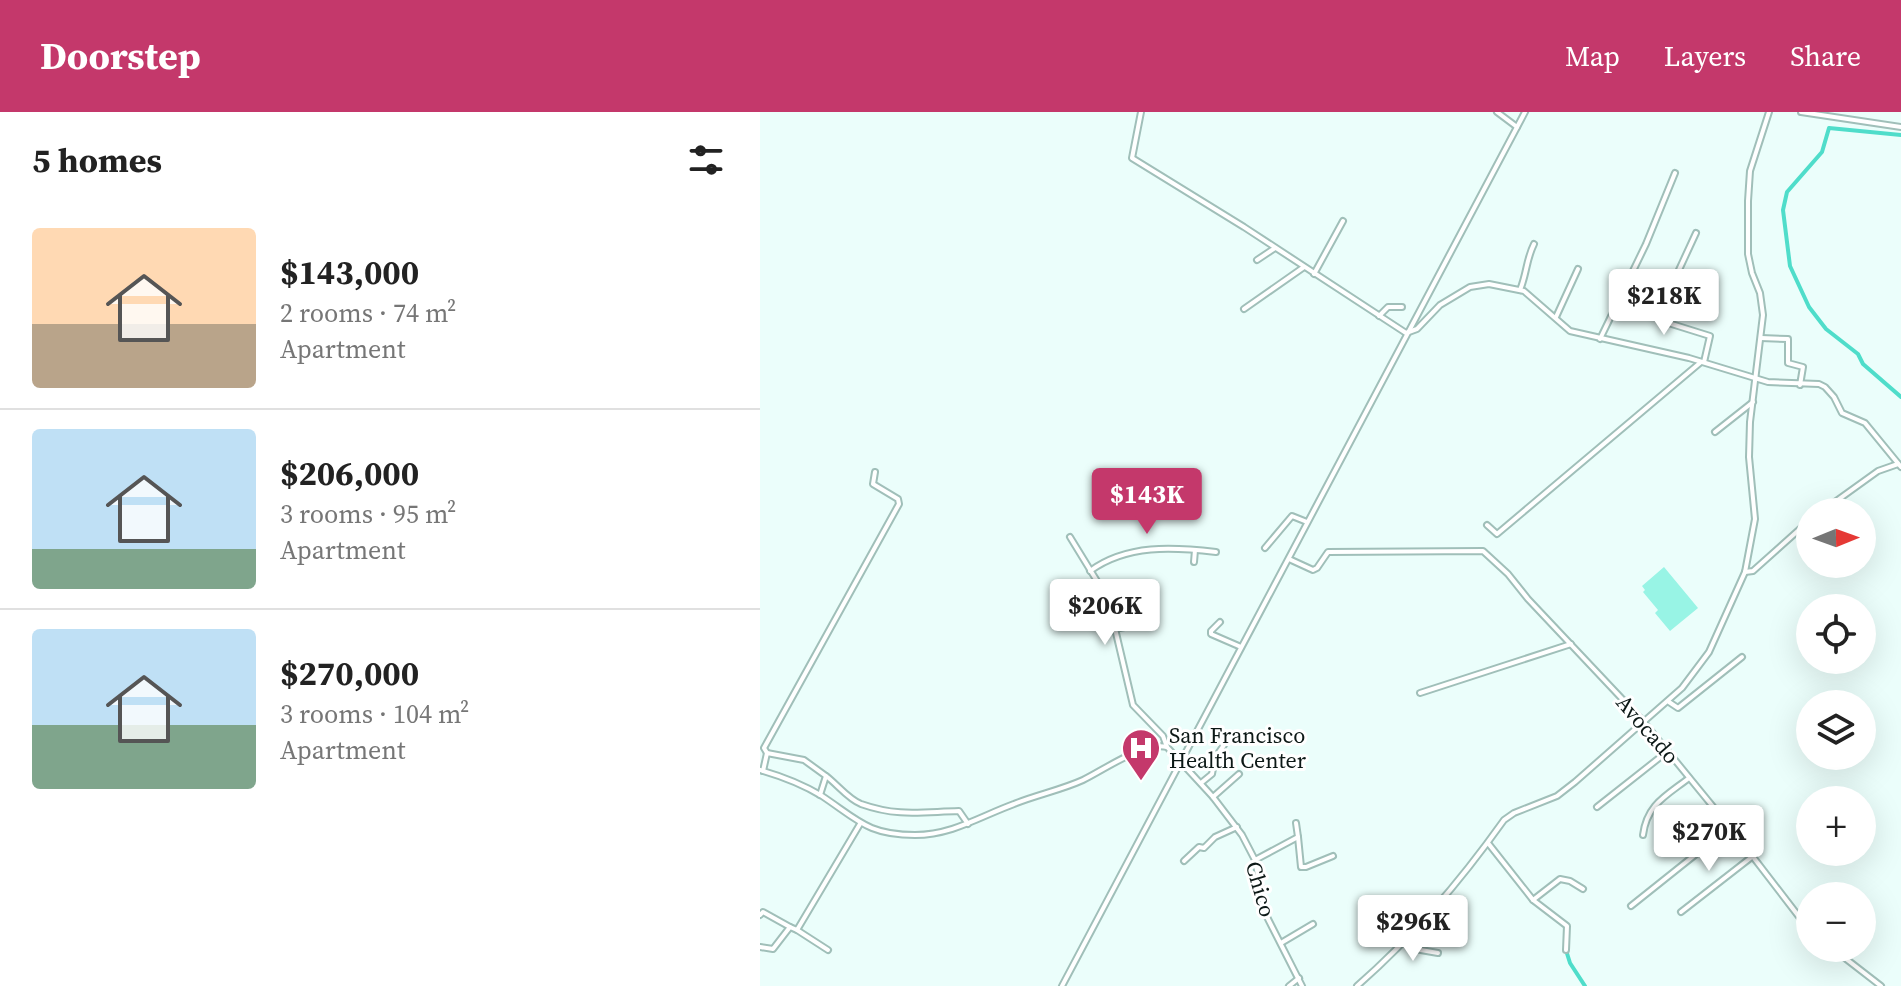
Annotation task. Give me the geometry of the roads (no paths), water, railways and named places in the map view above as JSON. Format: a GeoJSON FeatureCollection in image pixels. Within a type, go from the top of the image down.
{"type":"FeatureCollection","features":[{"type":"Feature","properties":{"kind":"street"},"geometry":{"type":"LineString","coordinates":[[1141,112],[1132,158],[1406,333]]}},
{"type":"Feature","properties":{"kind":"street"},"geometry":{"type":"LineString","coordinates":[[1497,112],[1517,127]]}},
{"type":"Feature","properties":{"kind":"street"},"geometry":{"type":"LineString","coordinates":[[1062,986],[1525,112]]}},
{"type":"Feature","properties":{"kind":"street"},"geometry":{"type":"LineString","coordinates":[[1357,986],[1406,939],[1504,820],[1566,789],[1668,701],[1709,652],[1745,572],[1755,519],[1749,457],[1763,315],[1748,254],[1748,201],[1750,171],[1769,112]]}},
{"type":"Feature","properties":{"kind":"street"},"geometry":{"type":"LineString","coordinates":[[1801,112],[1901,127]]}},
{"type":"Feature","properties":{"kind":"street"},"geometry":{"type":"LineString","coordinates":[[1600,339],[1666,202],[1675,173]]}},
{"type":"Feature","properties":{"kind":"street"},"geometry":{"type":"LineString","coordinates":[[1314,274],[1343,221]]}},
{"type":"Feature","properties":{"kind":"street"},"geometry":{"type":"LineString","coordinates":[[1487,525],[1497,534],[1703,362],[1710,336],[1662,321],[1666,298],[1696,233]]}},
{"type":"Feature","properties":{"kind":"street"},"geometry":{"type":"LineString","coordinates":[[1520,291],[1528,271],[1526,260],[1534,244]]}},
{"type":"Feature","properties":{"kind":"street"},"geometry":{"type":"LineString","coordinates":[[1257,260],[1275,248]]}},
{"type":"Feature","properties":{"kind":"street"},"geometry":{"type":"LineString","coordinates":[[1244,309],[1304,267]]}},
{"type":"Feature","properties":{"kind":"street"},"geometry":{"type":"LineString","coordinates":[[1556,317],[1578,269]]}},
{"type":"Feature","properties":{"kind":"street"},"geometry":{"type":"LineString","coordinates":[[1629,280],[1666,298]]}},
{"type":"Feature","properties":{"kind":"street"},"geometry":{"type":"LineString","coordinates":[[1406,333],[1417,329],[1435,309],[1470,287],[1489,284],[1520,291],[1538,301],[1570,331],[1757,378],[1800,385],[1819,384],[1825,387],[1842,413],[1865,423],[1900,465],[1878,471],[1840,498]]}},
{"type":"Feature","properties":{"kind":"street"},"geometry":{"type":"LineString","coordinates":[[1379,316],[1388,307],[1402,307]]}},
{"type":"Feature","properties":{"kind":"street"},"geometry":{"type":"LineString","coordinates":[[1761,338],[1788,339],[1788,363],[1803,367],[1800,385]]}},
{"type":"Feature","properties":{"kind":"street"},"geometry":{"type":"LineString","coordinates":[[1715,432],[1753,402]]}},
{"type":"Feature","properties":{"kind":"street"},"geometry":{"type":"LineString","coordinates":[[875,472],[873,484],[898,499],[899,504],[764,748],[767,753],[761,770],[820,795],[860,824],[887,833],[917,835],[968,824],[1014,803],[1080,782],[1144,749],[1157,745],[1167,747]]}},
{"type":"Feature","properties":{"kind":"street"},"geometry":{"type":"LineString","coordinates":[[1265,548],[1292,516],[1307,522]]}},
{"type":"Feature","properties":{"kind":"street"},"geometry":{"type":"LineString","coordinates":[[1745,572],[1753,571],[1796,533]]}},
{"type":"Feature","properties":{"kind":"street","name":"Chico"},"geometry":{"type":"LineString","coordinates":[[1070,537],[1108,599],[1133,705],[1163,736],[1167,747],[1237,827],[1255,860],[1266,915],[1302,986]]}},
{"type":"Feature","properties":{"kind":"street"},"geometry":{"type":"LineString","coordinates":[[1194,562],[1195,550]]}},
{"type":"Feature","properties":{"kind":"street","name":"Avocado"},"geometry":{"type":"LineString","coordinates":[[1289,559],[1313,570],[1328,552],[1379,554],[1481,550],[1508,574],[1643,721],[1796,913]]}},
{"type":"Feature","properties":{"kind":"street"},"geometry":{"type":"LineString","coordinates":[[1090,571],[1116,556],[1140,551],[1216,552]]}},
{"type":"Feature","properties":{"kind":"street"},"geometry":{"type":"LineString","coordinates":[[1115,629],[1148,622]]}},
{"type":"Feature","properties":{"kind":"street"},"geometry":{"type":"LineString","coordinates":[[1220,622],[1211,634],[1242,648]]}},
{"type":"Feature","properties":{"kind":"street"},"geometry":{"type":"LineString","coordinates":[[1420,693],[1571,644]]}},
{"type":"Feature","properties":{"kind":"street"},"geometry":{"type":"LineString","coordinates":[[1668,701],[1678,708],[1742,657]]}},
{"type":"Feature","properties":{"kind":"street"},"geometry":{"type":"LineString","coordinates":[[1201,783],[1212,774],[1215,758],[1224,745]]}},
{"type":"Feature","properties":{"kind":"street"},"geometry":{"type":"LineString","coordinates":[[1597,807],[1668,751]]}},
{"type":"Feature","properties":{"kind":"street"},"geometry":{"type":"LineString","coordinates":[[767,753],[804,760],[855,801],[877,810],[891,813],[959,811],[968,824]]}},
{"type":"Feature","properties":{"kind":"street"},"geometry":{"type":"LineString","coordinates":[[1213,797],[1239,774]]}},
{"type":"Feature","properties":{"kind":"street"},"geometry":{"type":"LineString","coordinates":[[820,795],[826,776]]}},
{"type":"Feature","properties":{"kind":"street"},"geometry":{"type":"LineString","coordinates":[[1643,835],[1645,817],[1651,808],[1689,778]]}},
{"type":"Feature","properties":{"kind":"street"},"geometry":{"type":"LineString","coordinates":[[1296,823],[1299,864],[1303,868],[1333,856]]}},
{"type":"Feature","properties":{"kind":"street"},"geometry":{"type":"LineString","coordinates":[[797,930],[860,824]]}},
{"type":"Feature","properties":{"kind":"street"},"geometry":{"type":"LineString","coordinates":[[1184,861],[1215,837],[1237,827]]}},
{"type":"Feature","properties":{"kind":"street"},"geometry":{"type":"LineString","coordinates":[[1631,906],[1730,827]]}},
{"type":"Feature","properties":{"kind":"street"},"geometry":{"type":"LineString","coordinates":[[1255,860],[1298,837]]}},
{"type":"Feature","properties":{"kind":"street"},"geometry":{"type":"LineString","coordinates":[[1488,843],[1533,900],[1567,926],[1566,950]]}},
{"type":"Feature","properties":{"kind":"street"},"geometry":{"type":"LineString","coordinates":[[1681,912],[1753,856]]}},
{"type":"Feature","properties":{"kind":"street"},"geometry":{"type":"LineString","coordinates":[[1533,900],[1560,879],[1583,889]]}},
{"type":"Feature","properties":{"kind":"street"},"geometry":{"type":"LineString","coordinates":[[761,912],[828,950]]}},
{"type":"Feature","properties":{"kind":"street"},"geometry":{"type":"LineString","coordinates":[[1281,943],[1313,924]]}},
{"type":"Feature","properties":{"kind":"street"},"geometry":{"type":"LineString","coordinates":[[760,947],[773,949],[790,927]]}},
{"type":"Feature","properties":{"kind":"street"},"geometry":{"type":"LineString","coordinates":[[1406,939],[1417,949],[1438,953]]}},
{"type":"Feature","properties":{"kind":"street"},"geometry":{"type":"LineString","coordinates":[[1850,962],[1881,986]]}},
{"type":"Feature","properties":{"kind":"street"},"geometry":{"type":"LineString","coordinates":[[1289,986],[1299,978]]}},
{"type":"Feature","properties":{"kind":"waterway"},"geometry":{"type":"LineString","coordinates":[[1901,135],[1829,128],[1822,152],[1787,192],[1783,210],[1790,266],[1809,307],[1826,329],[1858,354],[1863,364],[1901,397]]}},
{"type":"Feature","properties":{"kind":"waterway"},"geometry":{"type":"LineString","coordinates":[[1565,947],[1570,963],[1585,986]]}},
{"type":"Feature","properties":{"kind":"place","name":"San Francisco Health Center"},"geometry":{"type":"Point","coordinates":[1141,782]}}]}
